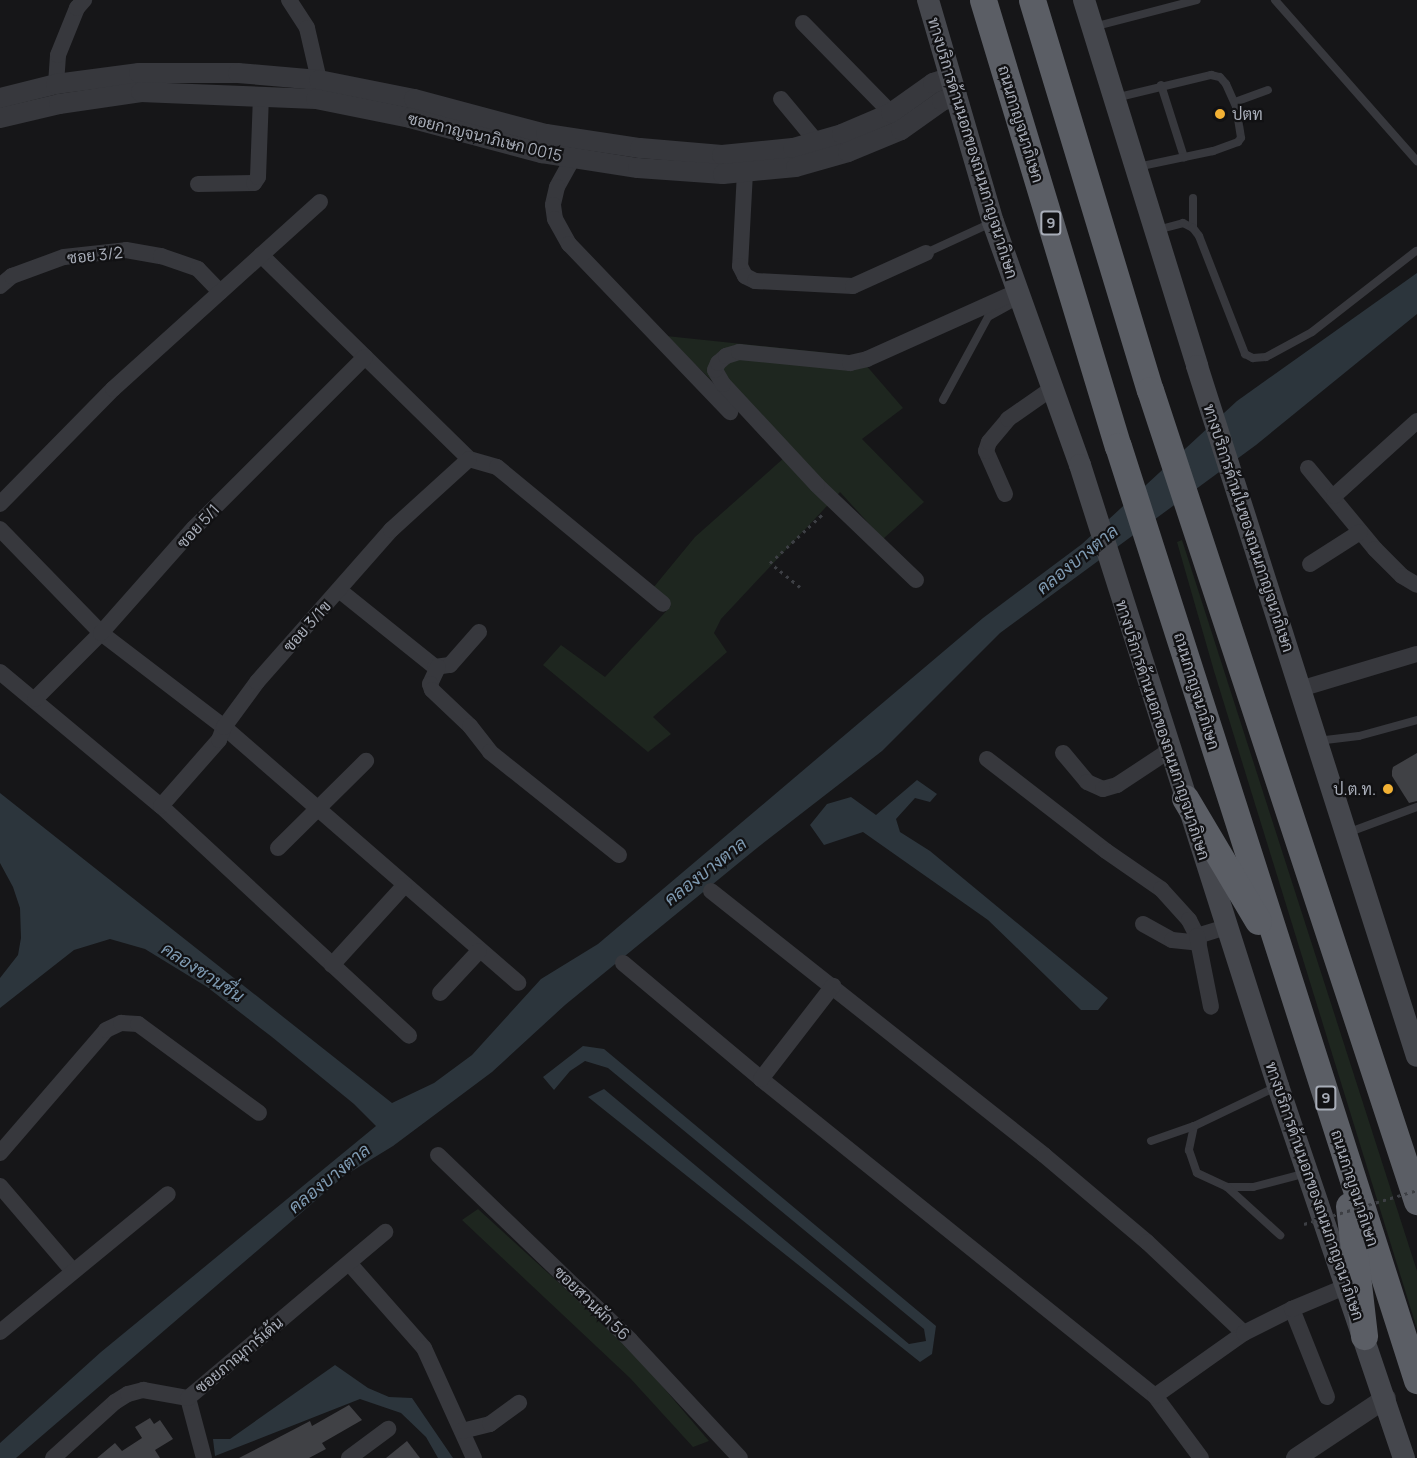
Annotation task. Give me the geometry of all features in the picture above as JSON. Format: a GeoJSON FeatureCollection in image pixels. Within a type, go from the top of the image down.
{"type":"FeatureCollection","features":[{"type":"Feature","properties":{"kind":"highway","name":"ถนนกาญจนาภิเษก"},"geometry":{"type":"LineString","coordinates":[[983,0],[1118,446],[1166,590],[1417,1380]]}},
{"type":"Feature","properties":{"kind":"highway"},"geometry":{"type":"LineString","coordinates":[[1032,0],[1150,390],[1417,1201]]}},
{"type":"Feature","properties":{"kind":"highway"},"geometry":{"type":"LineString","coordinates":[[1185,798],[1283,964]]}},
{"type":"Feature","properties":{"kind":"highway"},"geometry":{"type":"LineString","coordinates":[[1341,1144],[1364,1335]]}},
{"type":"Feature","properties":{"kind":"main road","name":"ทางบริการด้านนอกของถนนกาญจนาภิเษก"},"geometry":{"type":"LineString","coordinates":[[928,0],[993,222],[1054,387],[1080,465],[1278,1086],[1386,1398],[1404,1458]]}},
{"type":"Feature","properties":{"kind":"main road","name":"ทางบริการด้านในของถนนกาญจนาภิเษก"},"geometry":{"type":"LineString","coordinates":[[1084,0],[1197,366],[1417,1056]]}},
{"type":"Feature","properties":{"kind":"street"},"geometry":{"type":"LineString","coordinates":[[58,94],[58,55],[77,8],[84,0]]}},
{"type":"Feature","properties":{"kind":"street"},"geometry":{"type":"LineString","coordinates":[[290,0],[306,28],[317,89]]}},
{"type":"Feature","properties":{"kind":"street"},"geometry":{"type":"LineString","coordinates":[[803,23],[891,112]]}},
{"type":"Feature","properties":{"kind":"street","name":"ซอยกาญจนาภิเษก 0015"},"geometry":{"type":"LineString","coordinates":[[0,117],[58,94],[140,73],[238,73],[546,134],[640,148],[700,163]]}},
{"type":"Feature","properties":{"kind":"street","name":"ซอยกาญจนาภิเษก 0015"},"geometry":{"type":"LineString","coordinates":[[744,162],[842,134],[891,112],[933,83],[954,86]]}},
{"type":"Feature","properties":{"kind":"street","name":"ซอยกาญจนาภิเษก 0015"},"geometry":{"type":"LineString","coordinates":[[412,108],[542,153],[638,168],[744,162],[796,167],[848,152],[901,130],[942,101],[954,86]]}},
{"type":"Feature","properties":{"kind":"street","name":"ซอยกาญจนาภิเษก 0015"},"geometry":{"type":"LineString","coordinates":[[0,98],[141,92],[261,96],[317,89]]}},
{"type":"Feature","properties":{"kind":"street"},"geometry":{"type":"LineString","coordinates":[[198,184],[246,186],[254,183],[258,177],[261,96]]}},
{"type":"Feature","properties":{"kind":"street"},"geometry":{"type":"LineString","coordinates":[[781,99],[816,141]]}},
{"type":"Feature","properties":{"kind":"street"},"geometry":{"type":"LineString","coordinates":[[573,158],[557,187],[553,205],[555,219],[569,244],[730,412]]}},
{"type":"Feature","properties":{"kind":"street"},"geometry":{"type":"LineString","coordinates":[[744,162],[741,266],[745,276],[755,281],[853,286],[926,253]]}},
{"type":"Feature","properties":{"kind":"street"},"geometry":{"type":"LineString","coordinates":[[0,504],[113,389],[320,202]]}},
{"type":"Feature","properties":{"kind":"street","name":"ซอย 3/2"},"geometry":{"type":"LineString","coordinates":[[0,286],[12,276],[64,257],[126,250],[161,256],[198,269],[220,292]]}},
{"type":"Feature","properties":{"kind":"street"},"geometry":{"type":"LineString","coordinates":[[261,255],[469,459],[497,467],[663,604]]}},
{"type":"Feature","properties":{"kind":"street"},"geometry":{"type":"LineString","coordinates":[[916,580],[817,485],[723,384],[715,370],[718,363],[726,356],[739,352],[850,363],[867,359],[1020,295]]}},
{"type":"Feature","properties":{"kind":"street","name":"ซอย 5/1"},"geometry":{"type":"LineString","coordinates":[[34,699],[101,633],[194,528],[365,357]]}},
{"type":"Feature","properties":{"kind":"street"},"geometry":{"type":"LineString","coordinates":[[1005,494],[991,467],[986,451],[990,442],[1008,419],[1054,387]]}},
{"type":"Feature","properties":{"kind":"street"},"geometry":{"type":"LineString","coordinates":[[1334,496],[1417,421]]}},
{"type":"Feature","properties":{"kind":"street","name":"ซอย 3/1ข"},"geometry":{"type":"LineString","coordinates":[[161,806],[219,740],[224,727],[257,682],[391,530],[469,459]]}},
{"type":"Feature","properties":{"kind":"street"},"geometry":{"type":"LineString","coordinates":[[1308,468],[1334,496],[1360,532],[1402,576],[1417,585]]}},
{"type":"Feature","properties":{"kind":"street"},"geometry":{"type":"LineString","coordinates":[[0,529],[101,633],[224,727],[518,983]]}},
{"type":"Feature","properties":{"kind":"street"},"geometry":{"type":"LineString","coordinates":[[1310,564],[1360,532]]}},
{"type":"Feature","properties":{"kind":"street"},"geometry":{"type":"LineString","coordinates":[[339,590],[438,667],[450,665],[478,632]]}},
{"type":"Feature","properties":{"kind":"street"},"geometry":{"type":"LineString","coordinates":[[1300,689],[1417,654]]}},
{"type":"Feature","properties":{"kind":"street"},"geometry":{"type":"LineString","coordinates":[[438,667],[430,684],[432,690],[470,726],[490,752],[619,855]]}},
{"type":"Feature","properties":{"kind":"street"},"geometry":{"type":"LineString","coordinates":[[0,672],[161,806],[409,1036]]}},
{"type":"Feature","properties":{"kind":"street"},"geometry":{"type":"LineString","coordinates":[[1063,753],[1087,782],[1103,789],[1117,785],[1170,750]]}},
{"type":"Feature","properties":{"kind":"street"},"geometry":{"type":"LineString","coordinates":[[987,759],[1106,851],[1161,889],[1189,920],[1198,939],[1211,1007]]}},
{"type":"Feature","properties":{"kind":"street"},"geometry":{"type":"LineString","coordinates":[[278,848],[318,811],[366,761]]}},
{"type":"Feature","properties":{"kind":"street"},"geometry":{"type":"LineString","coordinates":[[332,965],[404,886]]}},
{"type":"Feature","properties":{"kind":"street"},"geometry":{"type":"LineString","coordinates":[[711,891],[1044,1155],[1147,1242],[1245,1333]]}},
{"type":"Feature","properties":{"kind":"street"},"geometry":{"type":"LineString","coordinates":[[1143,924],[1172,940],[1198,939],[1227,927]]}},
{"type":"Feature","properties":{"kind":"street"},"geometry":{"type":"LineString","coordinates":[[440,993],[479,951]]}},
{"type":"Feature","properties":{"kind":"street"},"geometry":{"type":"LineString","coordinates":[[623,963],[761,1078],[1155,1396],[1201,1458]]}},
{"type":"Feature","properties":{"kind":"street"},"geometry":{"type":"LineString","coordinates":[[761,1078],[833,986]]}},
{"type":"Feature","properties":{"kind":"street"},"geometry":{"type":"LineString","coordinates":[[0,1154],[106,1030],[121,1023],[138,1024],[259,1113]]}},
{"type":"Feature","properties":{"kind":"street","name":"ซอยสวนผัก 56"},"geometry":{"type":"LineString","coordinates":[[438,1155],[630,1340],[740,1458]]}},
{"type":"Feature","properties":{"kind":"street"},"geometry":{"type":"LineString","coordinates":[[0,1186],[72,1270]]}},
{"type":"Feature","properties":{"kind":"street"},"geometry":{"type":"LineString","coordinates":[[0,1332],[72,1270],[168,1194]]}},
{"type":"Feature","properties":{"kind":"street","name":"ซอยภาณุการ์เด้น"},"geometry":{"type":"LineString","coordinates":[[53,1458],[115,1402],[128,1394],[143,1390],[188,1398],[385,1232]]}},
{"type":"Feature","properties":{"kind":"street"},"geometry":{"type":"LineString","coordinates":[[349,1263],[424,1348],[474,1458]]}},
{"type":"Feature","properties":{"kind":"street"},"geometry":{"type":"LineString","coordinates":[[1155,1396],[1245,1333],[1292,1309],[1347,1286]]}},
{"type":"Feature","properties":{"kind":"street"},"geometry":{"type":"LineString","coordinates":[[1292,1309],[1327,1396]]}},
{"type":"Feature","properties":{"kind":"street"},"geometry":{"type":"LineString","coordinates":[[188,1398],[204,1458]]}},
{"type":"Feature","properties":{"kind":"street"},"geometry":{"type":"LineString","coordinates":[[1296,1458],[1386,1398]]}},
{"type":"Feature","properties":{"kind":"street"},"geometry":{"type":"LineString","coordinates":[[462,1431],[490,1424],[519,1403]]}},
{"type":"Feature","properties":{"kind":"street"},"geometry":{"type":"LineString","coordinates":[[350,1458],[388,1429]]}},
{"type":"Feature","properties":{"kind":"lane"},"geometry":{"type":"LineString","coordinates":[[1092,27],[1197,0]]}},
{"type":"Feature","properties":{"kind":"lane"},"geometry":{"type":"LineString","coordinates":[[1275,0],[1417,161]]}},
{"type":"Feature","properties":{"kind":"lane"},"geometry":{"type":"LineString","coordinates":[[1115,99],[1211,75],[1220,77],[1235,102],[1241,138],[1238,142],[1137,167]]}},
{"type":"Feature","properties":{"kind":"lane"},"geometry":{"type":"LineString","coordinates":[[1161,86],[1184,157]]}},
{"type":"Feature","properties":{"kind":"lane"},"geometry":{"type":"LineString","coordinates":[[1235,102],[1268,90]]}},
{"type":"Feature","properties":{"kind":"lane"},"geometry":{"type":"LineString","coordinates":[[1192,198],[1193,228]]}},
{"type":"Feature","properties":{"kind":"lane"},"geometry":{"type":"LineString","coordinates":[[926,253],[993,222]]}},
{"type":"Feature","properties":{"kind":"lane"},"geometry":{"type":"LineString","coordinates":[[1157,231],[1183,224],[1193,228],[1199,236],[1245,354],[1253,358],[1266,357],[1312,332],[1416,251]]}},
{"type":"Feature","properties":{"kind":"lane"},"geometry":{"type":"LineString","coordinates":[[943,400],[988,317],[1020,295]]}},
{"type":"Feature","properties":{"kind":"lane"},"geometry":{"type":"LineString","coordinates":[[1317,741],[1359,735],[1417,720]]}},
{"type":"Feature","properties":{"kind":"lane"},"geometry":{"type":"LineString","coordinates":[[1346,834],[1417,807]]}},
{"type":"Feature","properties":{"kind":"lane"},"geometry":{"type":"LineString","coordinates":[[1151,1141],[1194,1126],[1278,1086]]}},
{"type":"Feature","properties":{"kind":"lane"},"geometry":{"type":"LineString","coordinates":[[1194,1126],[1189,1150],[1197,1173],[1227,1187],[1280,1235]]}},
{"type":"Feature","properties":{"kind":"lane"},"geometry":{"type":"LineString","coordinates":[[1227,1187],[1253,1187],[1309,1172]]}},
{"type":"Feature","properties":{"kind":"path"},"geometry":{"type":"LineString","coordinates":[[800,587],[770,563],[831,505]]}},
{"type":"Feature","properties":{"kind":"path"},"geometry":{"type":"LineString","coordinates":[[1304,1224],[1417,1190]]}},
{"type":"Feature","properties":{"kind":"shaded area"},"geometry":{"type":"Polygon","coordinates":[[[666,336],[858,356],[903,408],[862,439],[924,502],[883,539],[840,492],[721,619],[714,633],[727,652],[653,717],[671,734],[648,752],[543,665],[561,645],[605,677],[671,606],[653,588],[695,537],[785,457],[739,407],[666,336]]]}},
{"type":"Feature","properties":{"kind":"shaded area"},"geometry":{"type":"Polygon","coordinates":[[[1182,540],[1417,1271],[1417,1329],[1214,671],[1177,542],[1182,540]]]}},
{"type":"Feature","properties":{"kind":"shaded area"},"geometry":{"type":"Polygon","coordinates":[[[478,1209],[628,1346],[709,1441],[693,1447],[630,1378],[462,1220],[478,1209]]]}},
{"type":"Feature","properties":{"kind":"water"},"geometry":{"type":"Polygon","coordinates":[[[1417,273],[1417,314],[1256,445],[1000,633],[882,751],[757,848],[565,1005],[492,1072],[393,1146],[344,1176],[16,1458],[0,1458],[0,1443],[101,1352],[376,1126],[354,1104],[207,987],[145,949],[110,939],[74,950],[0,1008],[0,978],[18,955],[21,938],[20,908],[13,887],[0,863],[0,793],[392,1103],[434,1083],[472,1055],[541,979],[598,944],[983,618],[1082,544],[1237,401],[1417,273]]]}},
{"type":"Feature","properties":{"kind":"water"},"geometry":{"type":"Polygon","coordinates":[[[917,780],[937,794],[930,802],[915,798],[896,819],[900,832],[930,851],[1108,998],[1098,1010],[1081,1010],[988,920],[863,832],[824,845],[810,825],[827,804],[851,797],[876,815],[917,780]]]}},
{"type":"Feature","properties":{"kind":"water"},"geometry":{"type":"Polygon","coordinates":[[[583,1046],[604,1049],[936,1326],[932,1354],[920,1362],[588,1097],[604,1089],[909,1344],[926,1341],[924,1329],[608,1068],[585,1061],[570,1071],[554,1090],[543,1077],[583,1046]]]}},
{"type":"Feature","properties":{"kind":"water"},"geometry":{"type":"Polygon","coordinates":[[[335,1365],[368,1388],[389,1397],[412,1398],[453,1458],[438,1458],[426,1437],[401,1413],[360,1399],[215,1456],[213,1439],[230,1439],[335,1365]]]}},
{"type":"Feature","properties":{"kind":"building"},"geometry":{"type":"Polygon","coordinates":[[[1417,753],[1417,801],[1409,803],[1392,776],[1392,771],[1393,767],[1417,753]]]}},
{"type":"Feature","properties":{"kind":"building"},"geometry":{"type":"Polygon","coordinates":[[[349,1405],[362,1420],[322,1443],[326,1449],[309,1458],[239,1458],[310,1421],[312,1426],[349,1405]]]}},
{"type":"Feature","properties":{"kind":"building"},"geometry":{"type":"Polygon","coordinates":[[[150,1418],[154,1424],[160,1420],[173,1439],[155,1450],[160,1458],[97,1458],[115,1443],[122,1451],[142,1438],[135,1427],[150,1418]]]}},
{"type":"Feature","properties":{"kind":"building"},"geometry":{"type":"Polygon","coordinates":[[[407,1441],[420,1458],[386,1458],[407,1441]]]}},
{"type":"Feature","properties":{"kind":"place","name":"ปตท"},"geometry":{"type":"Point","coordinates":[1220,114]}},
{"type":"Feature","properties":{"kind":"place","name":"ป.ต.ท."},"geometry":{"type":"Point","coordinates":[1388,789]}},
{"type":"Feature","properties":{"kind":"water label","name":"คลองบางตาล"},"geometry":{"type":"Point","coordinates":[1077,559]}},
{"type":"Feature","properties":{"kind":"water label","name":"คลองบางตาล"},"geometry":{"type":"Point","coordinates":[705,871]}},
{"type":"Feature","properties":{"kind":"water label","name":"คลองชวนชื่น"},"geometry":{"type":"Point","coordinates":[203,972]}},
{"type":"Feature","properties":{"kind":"water label","name":"คลองบางตาล"},"geometry":{"type":"Point","coordinates":[329,1178]}}]}
